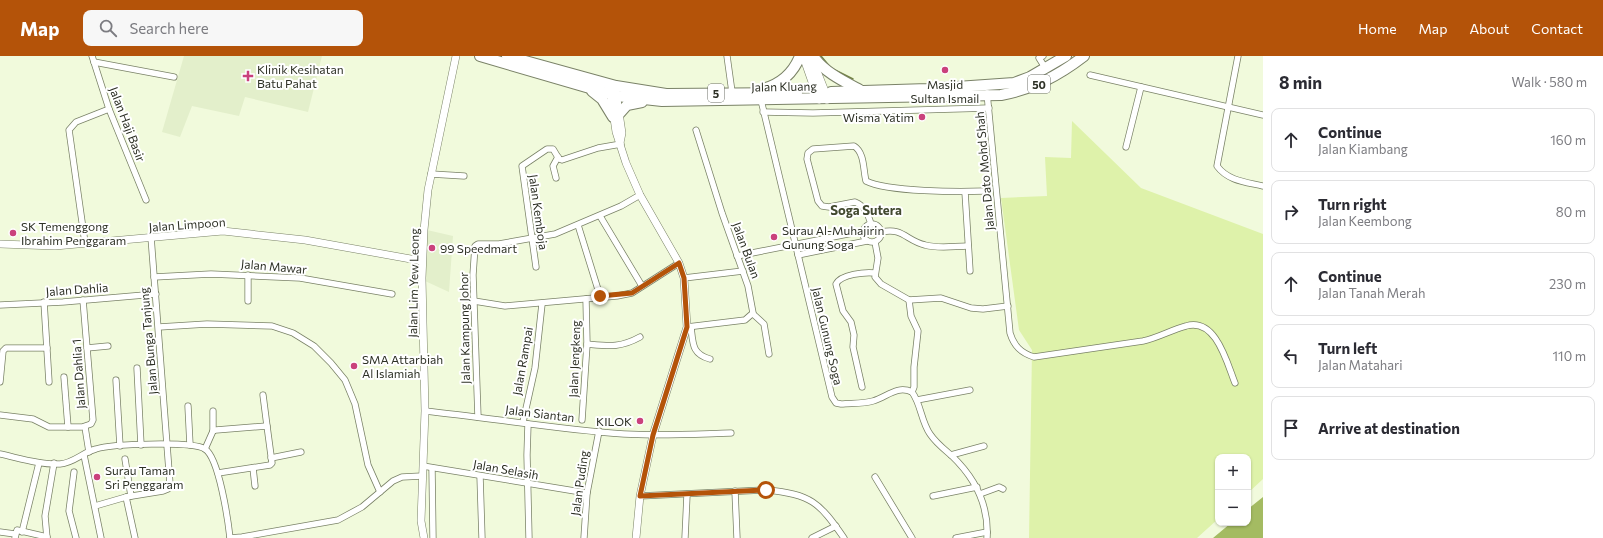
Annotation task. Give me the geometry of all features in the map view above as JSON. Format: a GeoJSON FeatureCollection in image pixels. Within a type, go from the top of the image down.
{"type":"FeatureCollection","features":[{"type":"Feature","properties":{"kind":"highway","name":"Jalan Kluang"},"geometry":{"type":"LineString","coordinates":[[480,56],[585,86],[613,90],[666,94],[747,92],[822,96],[861,91],[1020,91],[1054,77],[1084,56]]}},
{"type":"Feature","properties":{"kind":"highway"},"geometry":{"type":"LineString","coordinates":[[747,92],[778,84],[791,73],[800,56]]}},
{"type":"Feature","properties":{"kind":"highway"},"geometry":{"type":"LineString","coordinates":[[813,56],[822,66],[837,78],[861,91]]}},
{"type":"Feature","properties":{"kind":"highway","name":"Jalan Kluang"},"geometry":{"type":"LineString","coordinates":[[513,57],[613,90],[662,101],[761,100],[822,96],[987,91],[1030,77],[1066,56]]}},
{"type":"Feature","properties":{"kind":"highway"},"geometry":{"type":"LineString","coordinates":[[585,86],[602,99],[616,115],[631,103],[662,101]]}},
{"type":"Feature","properties":{"kind":"main road"},"geometry":{"type":"LineString","coordinates":[[804,56],[822,96]]}},
{"type":"Feature","properties":{"kind":"main road"},"geometry":{"type":"LineString","coordinates":[[810,56],[822,96]]}},
{"type":"Feature","properties":{"kind":"street","name":"Jalan Haji Basir"},"geometry":{"type":"LineString","coordinates":[[92,56],[108,109],[146,200]]}},
{"type":"Feature","properties":{"kind":"street","name":"Jalan Lim Yew Leong"},"geometry":{"type":"LineString","coordinates":[[424,538],[421,521],[425,411],[422,261],[428,190],[456,56]]}},
{"type":"Feature","properties":{"kind":"street"},"geometry":{"type":"LineString","coordinates":[[727,56],[732,92]]}},
{"type":"Feature","properties":{"kind":"street"},"geometry":{"type":"LineString","coordinates":[[1043,56],[1040,58],[1046,69]]}},
{"type":"Feature","properties":{"kind":"street"},"geometry":{"type":"LineString","coordinates":[[1238,56],[1217,166],[1223,173],[1236,180],[1263,186]]}},
{"type":"Feature","properties":{"kind":"street"},"geometry":{"type":"LineString","coordinates":[[94,62],[174,77]]}},
{"type":"Feature","properties":{"kind":"street"},"geometry":{"type":"LineString","coordinates":[[1090,75],[1263,115]]}},
{"type":"Feature","properties":{"kind":"street"},"geometry":{"type":"LineString","coordinates":[[1126,146],[1141,87]]}},
{"type":"Feature","properties":{"kind":"street"},"geometry":{"type":"LineString","coordinates":[[613,90],[616,115],[622,133],[620,144],[640,195],[679,263],[684,278],[689,327],[695,350],[699,355],[710,359]]}},
{"type":"Feature","properties":{"kind":"street","name":"Jalan Dato Mohd Shah"},"geometry":{"type":"LineString","coordinates":[[987,91],[1008,306],[1013,342],[1026,354],[1034,357],[1143,341],[1166,335],[1186,326],[1202,327],[1211,332],[1217,340],[1235,383]]}},
{"type":"Feature","properties":{"kind":"street","name":"Jalan Gunung Soga"},"geometry":{"type":"LineString","coordinates":[[761,100],[832,397],[836,403],[873,401],[887,394],[901,390],[912,392]]}},
{"type":"Feature","properties":{"kind":"street"},"geometry":{"type":"LineString","coordinates":[[763,112],[813,113],[989,108]]}},
{"type":"Feature","properties":{"kind":"street"},"geometry":{"type":"LineString","coordinates":[[85,243],[69,130],[76,122],[108,109]]}},
{"type":"Feature","properties":{"kind":"street","name":"Jalan Bulan"},"geometry":{"type":"LineString","coordinates":[[696,130],[743,271],[750,295],[753,314]]}},
{"type":"Feature","properties":{"kind":"street"},"geometry":{"type":"LineString","coordinates":[[556,178],[553,166],[558,157],[564,160],[598,148],[620,144]]}},
{"type":"Feature","properties":{"kind":"street"},"geometry":{"type":"LineString","coordinates":[[871,224],[867,212],[858,203],[854,202],[829,207],[822,206],[818,201],[807,159],[808,153],[813,148],[854,146],[861,153],[866,181],[872,184],[901,188],[964,192],[986,191]]}},
{"type":"Feature","properties":{"kind":"street","name":"Jalan Kemboja"},"geometry":{"type":"LineString","coordinates":[[536,267],[522,168],[526,162],[543,150],[550,148],[558,157]]}},
{"type":"Feature","properties":{"kind":"street"},"geometry":{"type":"LineString","coordinates":[[431,174],[464,176]]}},
{"type":"Feature","properties":{"kind":"street"},"geometry":{"type":"LineString","coordinates":[[964,192],[970,271]]}},
{"type":"Feature","properties":{"kind":"street","name":"Jalan Kampung Johor"},"geometry":{"type":"LineString","coordinates":[[478,417],[473,275],[476,245],[499,244],[554,234],[600,216],[640,195]]}},
{"type":"Feature","properties":{"kind":"street"},"geometry":{"type":"LineString","coordinates":[[600,216],[642,286]]}},
{"type":"Feature","properties":{"kind":"street"},"geometry":{"type":"LineString","coordinates":[[737,256],[796,246],[863,231],[866,226],[871,224],[879,227],[882,232]]}},
{"type":"Feature","properties":{"kind":"street"},"geometry":{"type":"LineString","coordinates":[[578,225],[600,296]]}},
{"type":"Feature","properties":{"kind":"street","name":"Jalan Limpoon"},"geometry":{"type":"LineString","coordinates":[[0,244],[55,246],[223,230],[305,240],[422,261]]}},
{"type":"Feature","properties":{"kind":"street"},"geometry":{"type":"LineString","coordinates":[[882,232],[891,230],[898,231],[916,242],[929,246],[968,246]]}},
{"type":"Feature","properties":{"kind":"street"},"geometry":{"type":"LineString","coordinates":[[863,231],[867,240]]}},
{"type":"Feature","properties":{"kind":"street"},"geometry":{"type":"LineString","coordinates":[[875,242],[879,239],[882,232]]}},
{"type":"Feature","properties":{"kind":"street","name":"Jalan Bunga Tanjung"},"geometry":{"type":"LineString","coordinates":[[128,496],[158,492],[168,488],[170,484],[151,237]]}},
{"type":"Feature","properties":{"kind":"street"},"geometry":{"type":"LineString","coordinates":[[798,255],[867,240],[875,242]]}},
{"type":"Feature","properties":{"kind":"street"},"geometry":{"type":"LineString","coordinates":[[875,242],[878,258],[875,277],[881,284],[909,300],[940,298],[971,308],[983,309],[1008,306]]}},
{"type":"Feature","properties":{"kind":"street"},"geometry":{"type":"LineString","coordinates":[[474,301],[505,306],[542,304],[632,293],[679,263]]}},
{"type":"Feature","properties":{"kind":"street"},"geometry":{"type":"LineString","coordinates":[[684,278],[743,271]]}},
{"type":"Feature","properties":{"kind":"street"},"geometry":{"type":"LineString","coordinates":[[862,387],[853,347],[854,335],[851,322],[843,311],[836,284],[842,279],[866,272],[875,272]]}},
{"type":"Feature","properties":{"kind":"street","name":"Jalan Mawar"},"geometry":{"type":"LineString","coordinates":[[154,277],[211,274],[300,278],[392,294]]}},
{"type":"Feature","properties":{"kind":"street"},"geometry":{"type":"LineString","coordinates":[[248,275],[248,301]]}},
{"type":"Feature","properties":{"kind":"street","name":"Jalan Dahlia"},"geometry":{"type":"LineString","coordinates":[[0,305],[156,294]]}},
{"type":"Feature","properties":{"kind":"street","name":"Jalan Jengkeng"},"geometry":{"type":"LineString","coordinates":[[582,420],[587,344],[586,299]]}},
{"type":"Feature","properties":{"kind":"street","name":"Jalan Dahlia 1"},"geometry":{"type":"LineString","coordinates":[[0,415],[33,419],[49,427],[85,427],[91,424],[92,420],[83,300]]}},
{"type":"Feature","properties":{"kind":"street"},"geometry":{"type":"LineString","coordinates":[[909,300],[911,316],[918,331],[914,367],[914,387],[912,392],[917,400],[929,433],[941,447],[951,455],[977,487],[986,508],[987,535],[956,538]]}},
{"type":"Feature","properties":{"kind":"street"},"geometry":{"type":"LineString","coordinates":[[44,302],[50,382]]}},
{"type":"Feature","properties":{"kind":"street","name":"Jalan Rampai"},"geometry":{"type":"LineString","coordinates":[[529,538],[525,423],[535,368],[542,304]]}},
{"type":"Feature","properties":{"kind":"street"},"geometry":{"type":"LineString","coordinates":[[689,327],[745,320],[753,314],[764,324],[769,354]]}},
{"type":"Feature","properties":{"kind":"street"},"geometry":{"type":"LineString","coordinates":[[159,327],[207,324],[272,326],[293,334],[314,346],[332,363],[345,380],[355,404],[368,465],[380,492]]}},
{"type":"Feature","properties":{"kind":"street"},"geometry":{"type":"LineString","coordinates":[[636,538],[640,496],[653,435],[689,327]]}},
{"type":"Feature","properties":{"kind":"street"},"geometry":{"type":"LineString","coordinates":[[587,344],[619,346],[640,337]]}},
{"type":"Feature","properties":{"kind":"street"},"geometry":{"type":"LineString","coordinates":[[87,348],[108,346]]}},
{"type":"Feature","properties":{"kind":"street"},"geometry":{"type":"LineString","coordinates":[[0,382],[3,351],[6,348],[47,348]]}},
{"type":"Feature","properties":{"kind":"street"},"geometry":{"type":"LineString","coordinates":[[137,368],[141,445]]}},
{"type":"Feature","properties":{"kind":"street"},"geometry":{"type":"LineString","coordinates":[[64,377],[68,427]]}},
{"type":"Feature","properties":{"kind":"street"},"geometry":{"type":"LineString","coordinates":[[116,380],[120,446]]}},
{"type":"Feature","properties":{"kind":"street"},"geometry":{"type":"LineString","coordinates":[[917,400],[970,390]]}},
{"type":"Feature","properties":{"kind":"street"},"geometry":{"type":"LineString","coordinates":[[218,473],[270,465],[271,458],[263,395]]}},
{"type":"Feature","properties":{"kind":"street"},"geometry":{"type":"LineString","coordinates":[[188,406],[190,445]]}},
{"type":"Feature","properties":{"kind":"street"},"geometry":{"type":"LineString","coordinates":[[205,449],[213,432],[213,411]]}},
{"type":"Feature","properties":{"kind":"street","name":"Jalan Siantan"},"geometry":{"type":"LineString","coordinates":[[425,411],[598,431],[653,435],[731,433]]}},
{"type":"Feature","properties":{"kind":"street"},"geometry":{"type":"LineString","coordinates":[[213,432],[267,426]]}},
{"type":"Feature","properties":{"kind":"street"},"geometry":{"type":"LineString","coordinates":[[85,427],[94,506],[101,538]]}},
{"type":"Feature","properties":{"kind":"street","name":"Jalan Puding"},"geometry":{"type":"LineString","coordinates":[[584,538],[587,493],[598,431]]}},
{"type":"Feature","properties":{"kind":"street"},"geometry":{"type":"LineString","coordinates":[[0,454],[39,462],[67,463],[97,448],[168,443],[190,445],[205,449],[215,462],[230,538],[338,520],[354,512],[393,481],[402,477],[422,476]]}},
{"type":"Feature","properties":{"kind":"street"},"geometry":{"type":"LineString","coordinates":[[951,455],[984,446]]}},
{"type":"Feature","properties":{"kind":"street"},"geometry":{"type":"LineString","coordinates":[[271,458],[301,452]]}},
{"type":"Feature","properties":{"kind":"street"},"geometry":{"type":"LineString","coordinates":[[125,459],[128,496],[135,538]]}},
{"type":"Feature","properties":{"kind":"street"},"geometry":{"type":"LineString","coordinates":[[22,532],[39,462]]}},
{"type":"Feature","properties":{"kind":"street"},"geometry":{"type":"LineString","coordinates":[[0,532],[15,536],[17,530],[47,537],[45,516],[54,463]]}},
{"type":"Feature","properties":{"kind":"street","name":"Jalan Selasih"},"geometry":{"type":"LineString","coordinates":[[423,466],[587,493]]}},
{"type":"Feature","properties":{"kind":"street"},"geometry":{"type":"LineString","coordinates":[[253,468],[256,486]]}},
{"type":"Feature","properties":{"kind":"street"},"geometry":{"type":"LineString","coordinates":[[432,468],[434,538]]}},
{"type":"Feature","properties":{"kind":"street"},"geometry":{"type":"LineString","coordinates":[[74,472],[68,511],[76,538]]}},
{"type":"Feature","properties":{"kind":"street"},"geometry":{"type":"LineString","coordinates":[[480,476],[482,538]]}},
{"type":"Feature","properties":{"kind":"street"},"geometry":{"type":"LineString","coordinates":[[875,477],[912,538]]}},
{"type":"Feature","properties":{"kind":"street"},"geometry":{"type":"LineString","coordinates":[[933,496],[977,487]]}},
{"type":"Feature","properties":{"kind":"street"},"geometry":{"type":"LineString","coordinates":[[980,494],[999,487],[1003,489]]}},
{"type":"Feature","properties":{"kind":"street"},"geometry":{"type":"LineString","coordinates":[[640,496],[687,495],[735,491],[784,491],[811,500],[823,509],[844,538]]}},
{"type":"Feature","properties":{"kind":"street"},"geometry":{"type":"LineString","coordinates":[[735,491],[737,538]]}},
{"type":"Feature","properties":{"kind":"street"},"geometry":{"type":"LineString","coordinates":[[685,538],[687,495]]}},
{"type":"Feature","properties":{"kind":"street"},"geometry":{"type":"LineString","coordinates":[[94,506],[128,496]]}},
{"type":"Feature","properties":{"kind":"street"},"geometry":{"type":"LineString","coordinates":[[812,538],[836,526]]}},
{"type":"Feature","properties":{"kind":"shaded area","name":"Klinik Kesihatan Batu Pahat"},"geometry":{"type":"Polygon","coordinates":[[[184,56],[322,56],[308,112],[245,97],[239,116],[192,106],[180,137],[162,132],[184,56]]]}},
{"type":"Feature","properties":{"kind":"shaded area"},"geometry":{"type":"Polygon","coordinates":[[[427,230],[453,236],[449,292],[425,281],[427,230]]]}},
{"type":"Feature","properties":{"kind":"green space"},"geometry":{"type":"Polygon","coordinates":[[[1072,121],[1141,188],[1263,234],[1263,479],[1251,490],[1251,454],[1215,454],[1215,522],[1197,538],[1029,538],[1032,350],[1019,330],[1001,198],[1047,196],[1045,157],[1071,158],[1072,121]]]}},
{"type":"Feature","properties":{"kind":"green space"},"geometry":{"type":"Polygon","coordinates":[[[1263,497],[1263,538],[1213,538],[1227,526],[1251,526],[1251,507],[1263,497]]]}},
{"type":"Feature","properties":{"kind":"waterway"},"geometry":{"type":"LineString","coordinates":[[821,56],[831,68],[853,79]]}},
{"type":"Feature","properties":{"kind":"place","name":"Masjid Sultan Ismail"},"geometry":{"type":"Point","coordinates":[945,70]}},
{"type":"Feature","properties":{"kind":"place","name":"Klinik Kesihatan Batu Pahat"},"geometry":{"type":"Point","coordinates":[248,76]}},
{"type":"Feature","properties":{"kind":"place","name":"Wisma Yatim"},"geometry":{"type":"Point","coordinates":[922,117]}},
{"type":"Feature","properties":{"kind":"place","name":"SK Temenggong Ibrahim Penggaram"},"geometry":{"type":"Point","coordinates":[13,233]}},
{"type":"Feature","properties":{"kind":"place","name":"Surau Al-Muhajirin Gunung Soga"},"geometry":{"type":"Point","coordinates":[774,237]}},
{"type":"Feature","properties":{"kind":"place","name":"99 Speedmart"},"geometry":{"type":"Point","coordinates":[432,248]}},
{"type":"Feature","properties":{"kind":"place","name":"SMA Attarbiah Al Islamiah"},"geometry":{"type":"Point","coordinates":[354,366]}},
{"type":"Feature","properties":{"kind":"place","name":"KILOK"},"geometry":{"type":"Point","coordinates":[640,421]}},
{"type":"Feature","properties":{"kind":"place","name":"Surau Taman Sri Penggaram"},"geometry":{"type":"Point","coordinates":[97,477]}},
{"type":"Feature","properties":{"kind":"district","name":"Soga Sutera"},"geometry":{"type":"Point","coordinates":[866,210]}},
{"type":"Feature","properties":{"kind":"route"},"geometry":{"type":"LineString","coordinates":[[600,296],[617,296],[632,293],[679,263],[684,278],[687,327],[653,435],[640,496],[687,495],[766,490]]}}]}
